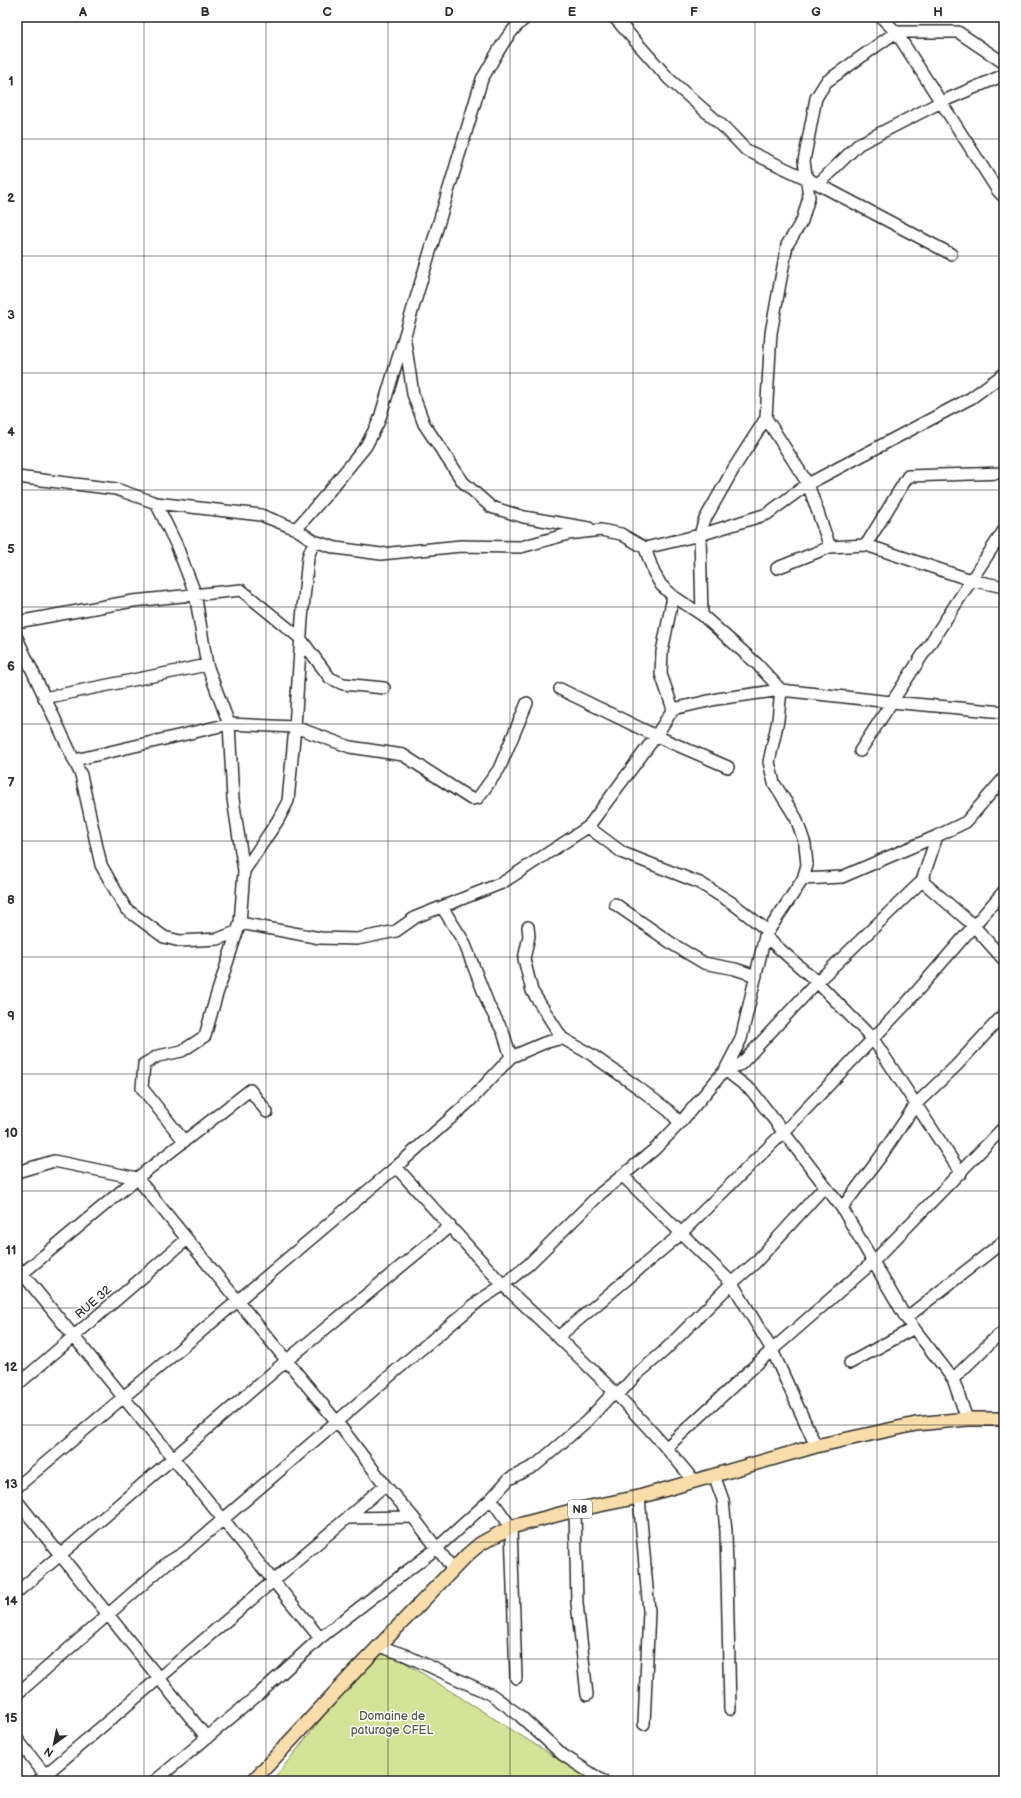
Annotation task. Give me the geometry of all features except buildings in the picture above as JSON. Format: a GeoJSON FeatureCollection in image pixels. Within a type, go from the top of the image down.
{"type":"FeatureCollection","features":[{"type":"Feature","properties":{"kind":"main road","name":"N8"},"geometry":{"type":"LineString","coordinates":[[253,1781],[453,1569],[480,1544],[511,1527],[575,1510],[639,1497],[816,1446],[916,1424],[967,1419],[1004,1419]]}},
{"type":"Feature","properties":{"kind":"street"},"geometry":{"type":"LineString","coordinates":[[296,529],[366,446],[379,421],[482,80],[503,44],[520,23],[527,17]]}},
{"type":"Feature","properties":{"kind":"street"},"geometry":{"type":"LineString","coordinates":[[614,17],[669,79],[727,130],[746,150],[818,184],[951,254]]}},
{"type":"Feature","properties":{"kind":"street"},"geometry":{"type":"LineString","coordinates":[[880,17],[896,32],[998,191],[1004,197]]}},
{"type":"Feature","properties":{"kind":"street"},"geometry":{"type":"LineString","coordinates":[[702,615],[700,535],[707,514],[766,418],[771,334],[787,245],[802,221],[809,197],[804,161],[816,98],[826,82],[896,32],[958,32],[1004,64]]}},
{"type":"Feature","properties":{"kind":"street"},"geometry":{"type":"LineString","coordinates":[[818,184],[859,144],[941,102],[1004,75]]}},
{"type":"Feature","properties":{"kind":"street"},"geometry":{"type":"LineString","coordinates":[[17,1694],[480,1300],[503,1285],[528,1265],[601,1193],[655,1149],[680,1123],[725,1070],[741,1040],[766,933],[803,879],[807,865],[805,844],[796,818],[774,783],[769,762],[778,720],[781,690],[757,664],[702,615],[673,596],[662,585],[654,573],[645,548],[621,534],[524,517],[491,507],[463,482],[424,424],[413,394],[404,336]]}},
{"type":"Feature","properties":{"kind":"street"},"geometry":{"type":"LineString","coordinates":[[645,548],[700,535],[767,514],[808,484],[971,398],[1004,374]]}},
{"type":"Feature","properties":{"kind":"street"},"geometry":{"type":"LineString","coordinates":[[766,418],[808,484],[830,547]]}},
{"type":"Feature","properties":{"kind":"street"},"geometry":{"type":"LineString","coordinates":[[866,545],[908,476],[1004,473]]}},
{"type":"Feature","properties":{"kind":"street"},"geometry":{"type":"LineString","coordinates":[[17,477],[116,489],[156,503],[261,515],[296,529],[314,541],[336,548],[380,554],[461,546],[521,547],[568,534],[601,530]]}},
{"type":"Feature","properties":{"kind":"street"},"geometry":{"type":"LineString","coordinates":[[156,503],[176,544],[195,593],[207,665],[229,724],[234,799],[244,871],[238,928],[205,1036],[182,1051],[158,1056],[144,1064],[142,1088],[184,1141]]}},
{"type":"Feature","properties":{"kind":"street"},"geometry":{"type":"LineString","coordinates":[[860,751],[1004,530]]}},
{"type":"Feature","properties":{"kind":"street"},"geometry":{"type":"LineString","coordinates":[[244,871],[278,820],[288,801],[295,727],[300,638],[308,557],[314,541]]}},
{"type":"Feature","properties":{"kind":"street"},"geometry":{"type":"LineString","coordinates":[[778,568],[830,547],[866,545],[971,580],[1004,587]]}},
{"type":"Feature","properties":{"kind":"street"},"geometry":{"type":"LineString","coordinates":[[17,622],[133,601],[195,593],[241,590],[300,638],[330,678],[343,684],[384,688]]}},
{"type":"Feature","properties":{"kind":"street"},"geometry":{"type":"LineString","coordinates":[[673,596],[662,652],[661,674],[674,709]]}},
{"type":"Feature","properties":{"kind":"street"},"geometry":{"type":"LineString","coordinates":[[17,638],[81,775],[101,866],[126,909],[164,937],[180,941],[218,939],[238,928],[320,938],[357,939],[396,931],[416,918],[502,883],[588,827],[656,736],[674,709],[717,699],[781,690],[1004,712]]}},
{"type":"Feature","properties":{"kind":"street"},"geometry":{"type":"LineString","coordinates":[[44,698],[207,665]]}},
{"type":"Feature","properties":{"kind":"street"},"geometry":{"type":"LineString","coordinates":[[560,689],[656,736],[728,767]]}},
{"type":"Feature","properties":{"kind":"street"},"geometry":{"type":"LineString","coordinates":[[75,760],[229,724],[295,727],[350,747],[403,755],[471,799],[478,798],[499,769],[527,703]]}},
{"type":"Feature","properties":{"kind":"street"},"geometry":{"type":"LineString","coordinates":[[803,879],[842,877],[966,822],[1004,778]]}},
{"type":"Feature","properties":{"kind":"street"},"geometry":{"type":"LineString","coordinates":[[588,827],[623,853],[700,883],[732,903],[766,933],[873,1039],[961,1173]]}},
{"type":"Feature","properties":{"kind":"street"},"geometry":{"type":"LineString","coordinates":[[725,1070],[741,1064],[817,982],[922,881],[937,836]]}},
{"type":"Feature","properties":{"kind":"street"},"geometry":{"type":"LineString","coordinates":[[922,881],[973,925],[1004,960]]}},
{"type":"Feature","properties":{"kind":"street"},"geometry":{"type":"LineString","coordinates":[[558,1337],[681,1232],[784,1132],[905,1005],[1004,891]]}},
{"type":"Feature","properties":{"kind":"street"},"geometry":{"type":"LineString","coordinates":[[614,904],[674,945],[704,963],[735,969],[756,976]]}},
{"type":"Feature","properties":{"kind":"street"},"geometry":{"type":"LineString","coordinates":[[442,907],[464,942],[489,1006],[503,1032],[511,1057]]}},
{"type":"Feature","properties":{"kind":"street"},"geometry":{"type":"LineString","coordinates":[[528,927],[530,936],[524,959],[532,991],[562,1038],[592,1055],[630,1082],[669,1111],[680,1123]]}},
{"type":"Feature","properties":{"kind":"street"},"geometry":{"type":"LineString","coordinates":[[842,1208],[881,1156],[916,1104],[956,1066],[1004,1014]]}},
{"type":"Feature","properties":{"kind":"street"},"geometry":{"type":"LineString","coordinates":[[17,1487],[396,1166],[469,1102],[511,1057],[544,1043],[562,1038]]}},
{"type":"Feature","properties":{"kind":"street"},"geometry":{"type":"LineString","coordinates":[[725,1070],[752,1091],[842,1208],[906,1318],[952,1379],[967,1419]]}},
{"type":"Feature","properties":{"kind":"street"},"geometry":{"type":"LineString","coordinates":[[268,1112],[250,1090],[19,1273],[124,1396],[172,1459],[223,1518],[320,1638]]}},
{"type":"Feature","properties":{"kind":"street"},"geometry":{"type":"LineString","coordinates":[[667,1447],[772,1350],[873,1262],[1004,1127]]}},
{"type":"Feature","properties":{"kind":"street"},"geometry":{"type":"LineString","coordinates":[[17,1172],[54,1161],[137,1178],[186,1240],[337,1422],[385,1485],[414,1517],[453,1569]]}},
{"type":"Feature","properties":{"kind":"street"},"geometry":{"type":"LineString","coordinates":[[396,1166],[503,1285],[558,1337],[667,1447],[694,1481]]}},
{"type":"Feature","properties":{"kind":"street"},"geometry":{"type":"LineString","coordinates":[[623,1176],[732,1283],[772,1350],[816,1446]]}},
{"type":"Feature","properties":{"kind":"street"},"geometry":{"type":"LineString","coordinates":[[155,1781],[259,1694],[320,1638],[437,1548],[491,1499],[509,1479],[536,1465],[587,1421],[663,1352],[732,1283],[755,1263],[825,1186]]}},
{"type":"Feature","properties":{"kind":"street"},"geometry":{"type":"LineString","coordinates":[[17,1592],[286,1361],[450,1226]]}},
{"type":"Feature","properties":{"kind":"street","name":"RUE 32"},"geometry":{"type":"LineString","coordinates":[[17,1385],[186,1240]]}},
{"type":"Feature","properties":{"kind":"street"},"geometry":{"type":"LineString","coordinates":[[906,1318],[1004,1241]]}},
{"type":"Feature","properties":{"kind":"street"},"geometry":{"type":"LineString","coordinates":[[850,1363],[914,1328]]}},
{"type":"Feature","properties":{"kind":"street"},"geometry":{"type":"LineString","coordinates":[[952,1379],[996,1337],[1004,1332]]}},
{"type":"Feature","properties":{"kind":"street"},"geometry":{"type":"LineString","coordinates":[[714,1475],[723,1500],[726,1531],[730,1709]]}},
{"type":"Feature","properties":{"kind":"street"},"geometry":{"type":"LineString","coordinates":[[17,1739],[45,1779],[158,1679],[385,1485]]}},
{"type":"Feature","properties":{"kind":"street"},"geometry":{"type":"LineString","coordinates":[[639,1497],[649,1611],[644,1724]]}},
{"type":"Feature","properties":{"kind":"street"},"geometry":{"type":"LineString","coordinates":[[491,1499],[511,1527],[516,1678]]}},
{"type":"Feature","properties":{"kind":"street"},"geometry":{"type":"LineString","coordinates":[[17,1501],[158,1679],[207,1738]]}},
{"type":"Feature","properties":{"kind":"street"},"geometry":{"type":"LineString","coordinates":[[575,1510],[578,1603],[587,1695]]}},
{"type":"Feature","properties":{"kind":"street"},"geometry":{"type":"LineString","coordinates":[[347,1518],[414,1517]]}},
{"type":"Feature","properties":{"kind":"street"},"geometry":{"type":"LineString","coordinates":[[379,1646],[405,1655],[492,1695],[519,1715],[563,1755],[603,1781]]}},
{"type":"Feature","properties":{"kind":"green space","name":"Domaine de paturage CFEL"},"geometry":{"type":"Polygon","coordinates":[[[379,1646],[593,1781],[272,1781],[379,1646]]]}}]}
